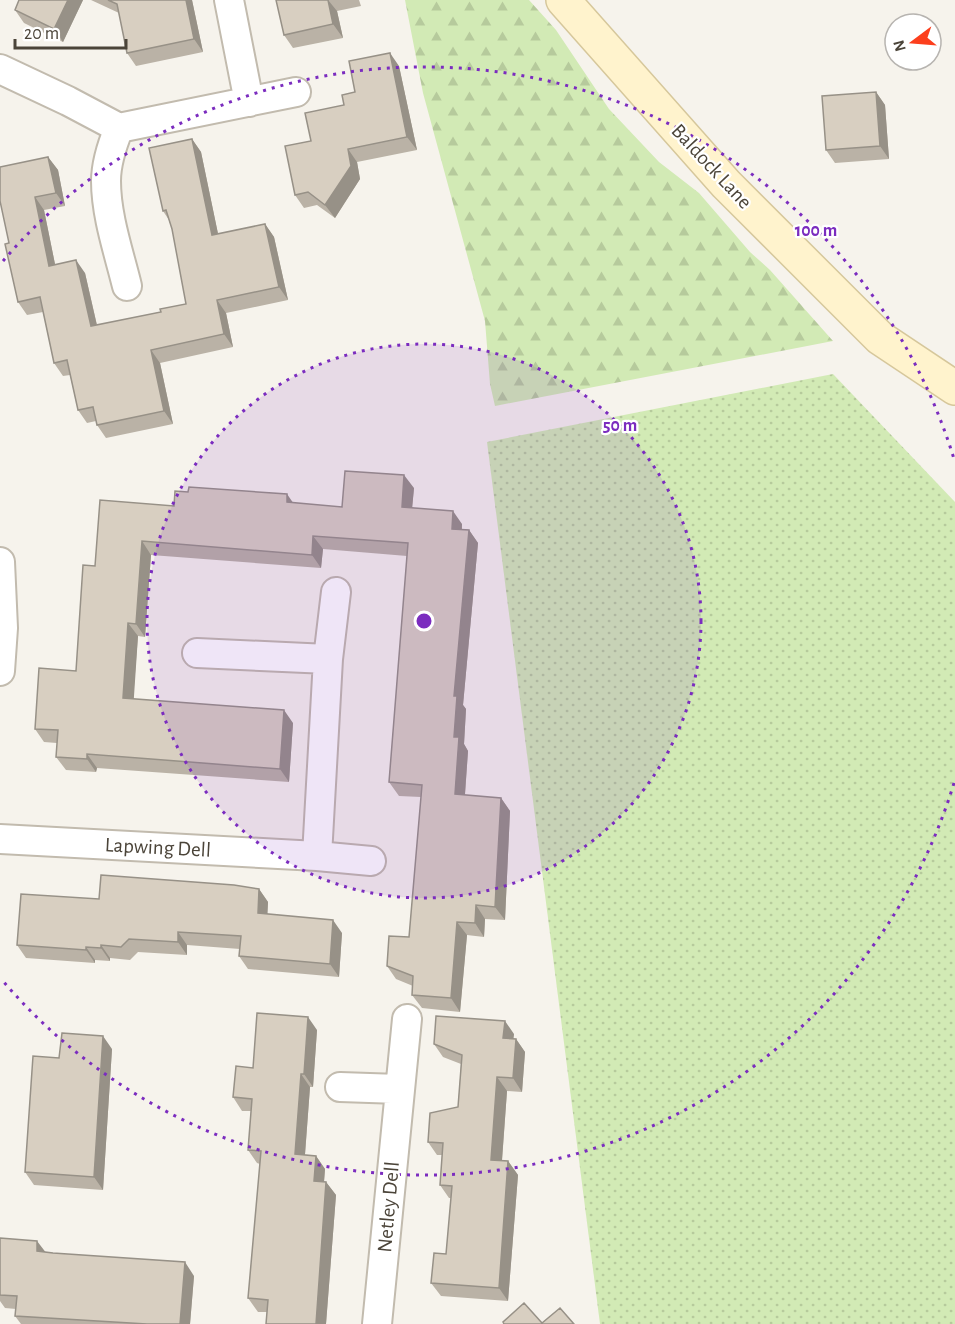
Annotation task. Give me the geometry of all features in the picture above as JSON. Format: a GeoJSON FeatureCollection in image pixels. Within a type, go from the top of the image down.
{"type":"FeatureCollection","features":[{"type":"Feature","properties":{"kind":"street"},"geometry":{"type":"LineString","coordinates":[[229,0],[249,102]]}},
{"type":"Feature","properties":{"kind":"street","name":"Baldock Lane"},"geometry":{"type":"LineString","coordinates":[[564,0],[726,184],[880,338],[955,388]]}},
{"type":"Feature","properties":{"kind":"street"},"geometry":{"type":"LineString","coordinates":[[0,69],[118,128],[296,92]]}},
{"type":"Feature","properties":{"kind":"street"},"geometry":{"type":"LineString","coordinates":[[118,128],[111,148],[106,182],[109,209],[127,286]]}},
{"type":"Feature","properties":{"kind":"street"},"geometry":{"type":"LineString","coordinates":[[0,562],[3,628],[0,671]]}},
{"type":"Feature","properties":{"kind":"street"},"geometry":{"type":"LineString","coordinates":[[316,856],[328,658],[336,592]]}},
{"type":"Feature","properties":{"kind":"street"},"geometry":{"type":"LineString","coordinates":[[197,653],[328,658]]}},
{"type":"Feature","properties":{"kind":"street","name":"Lapwing Dell"},"geometry":{"type":"LineString","coordinates":[[0,839],[371,861]]}},
{"type":"Feature","properties":{"kind":"street","name":"Netley Dell"},"geometry":{"type":"LineString","coordinates":[[377,1324],[407,1019]]}},
{"type":"Feature","properties":{"kind":"street"},"geometry":{"type":"LineString","coordinates":[[340,1087],[399,1089]]}},
{"type":"Feature","properties":{"kind":"green space"},"geometry":{"type":"Polygon","coordinates":[[[405,0],[529,0],[556,30],[609,109],[659,162],[699,193],[833,341],[495,406],[490,384],[485,321],[423,93],[405,0]]]}},
{"type":"Feature","properties":{"kind":"green space"},"geometry":{"type":"Polygon","coordinates":[[[833,374],[955,502],[955,1324],[600,1324],[487,442],[833,374]]]}},
{"type":"Feature","properties":{"kind":"building"},"geometry":{"type":"Polygon","coordinates":[[[19,0],[68,0],[54,29],[15,10],[19,0]]]}},
{"type":"Feature","properties":{"kind":"building"},"geometry":{"type":"Polygon","coordinates":[[[108,0],[186,0],[194,39],[127,53],[117,4],[108,0]]]}},
{"type":"Feature","properties":{"kind":"building"},"geometry":{"type":"Polygon","coordinates":[[[276,0],[328,0],[333,24],[284,35],[276,0]]]}},
{"type":"Feature","properties":{"kind":"building"},"geometry":{"type":"Polygon","coordinates":[[[390,53],[407,137],[348,149],[351,166],[325,205],[308,192],[295,195],[285,146],[311,141],[305,113],[344,105],[342,95],[355,92],[349,61],[390,53]]]}},
{"type":"Feature","properties":{"kind":"building"},"geometry":{"type":"Polygon","coordinates":[[[876,92],[880,146],[826,150],[822,96],[876,92]]]}},
{"type":"Feature","properties":{"kind":"building"},"geometry":{"type":"Polygon","coordinates":[[[192,139],[212,235],[265,224],[279,287],[217,300],[224,334],[151,350],[164,411],[97,425],[93,407],[78,410],[67,360],[54,363],[40,297],[18,302],[5,244],[9,243],[0,201],[0,167],[48,157],[56,193],[35,197],[49,266],[76,260],[91,326],[161,312],[160,309],[186,304],[172,229],[166,210],[163,211],[149,148],[192,139]]]}},
{"type":"Feature","properties":{"kind":"building"},"geometry":{"type":"Polygon","coordinates":[[[345,471],[404,475],[402,507],[453,511],[452,529],[469,530],[454,696],[457,696],[454,737],[459,737],[455,794],[501,798],[495,907],[476,905],[475,923],[457,922],[451,998],[412,995],[413,976],[387,966],[389,936],[409,937],[422,785],[389,782],[408,543],[313,536],[312,555],[142,541],[136,624],[128,623],[123,698],[284,710],[280,769],[87,754],[87,759],[56,757],[58,730],[35,729],[39,668],[76,671],[83,565],[95,566],[100,500],[174,506],[175,491],[188,492],[189,487],[287,494],[287,502],[342,507],[345,471]]]}},
{"type":"Feature","properties":{"kind":"building"},"geometry":{"type":"Polygon","coordinates":[[[101,875],[259,889],[258,913],[333,920],[330,964],[239,956],[241,936],[178,932],[178,942],[129,939],[121,947],[101,945],[101,948],[86,947],[86,950],[17,945],[21,894],[99,899],[101,875]]]}},
{"type":"Feature","properties":{"kind":"building"},"geometry":{"type":"Polygon","coordinates":[[[257,1013],[308,1017],[295,1154],[316,1156],[314,1181],[326,1182],[316,1324],[266,1324],[268,1300],[248,1298],[261,1151],[248,1150],[252,1099],[233,1097],[236,1066],[253,1068],[257,1013]]]}},
{"type":"Feature","properties":{"kind":"building"},"geometry":{"type":"Polygon","coordinates":[[[436,1016],[505,1021],[503,1038],[516,1039],[513,1078],[497,1077],[491,1160],[508,1161],[499,1288],[431,1283],[434,1253],[446,1254],[452,1186],[440,1185],[443,1143],[428,1142],[430,1113],[458,1107],[462,1055],[434,1044],[436,1016]]]}},
{"type":"Feature","properties":{"kind":"building"},"geometry":{"type":"Polygon","coordinates":[[[62,1033],[103,1036],[94,1177],[25,1172],[33,1056],[59,1058],[62,1033]]]}},
{"type":"Feature","properties":{"kind":"building"},"geometry":{"type":"Polygon","coordinates":[[[0,1238],[37,1241],[37,1251],[185,1262],[180,1324],[15,1316],[17,1296],[0,1295],[0,1238]]]}},
{"type":"Feature","properties":{"kind":"building"},"geometry":{"type":"Polygon","coordinates":[[[524,1303],[542,1323],[560,1308],[574,1324],[504,1324],[503,1322],[524,1303]]]}}]}
